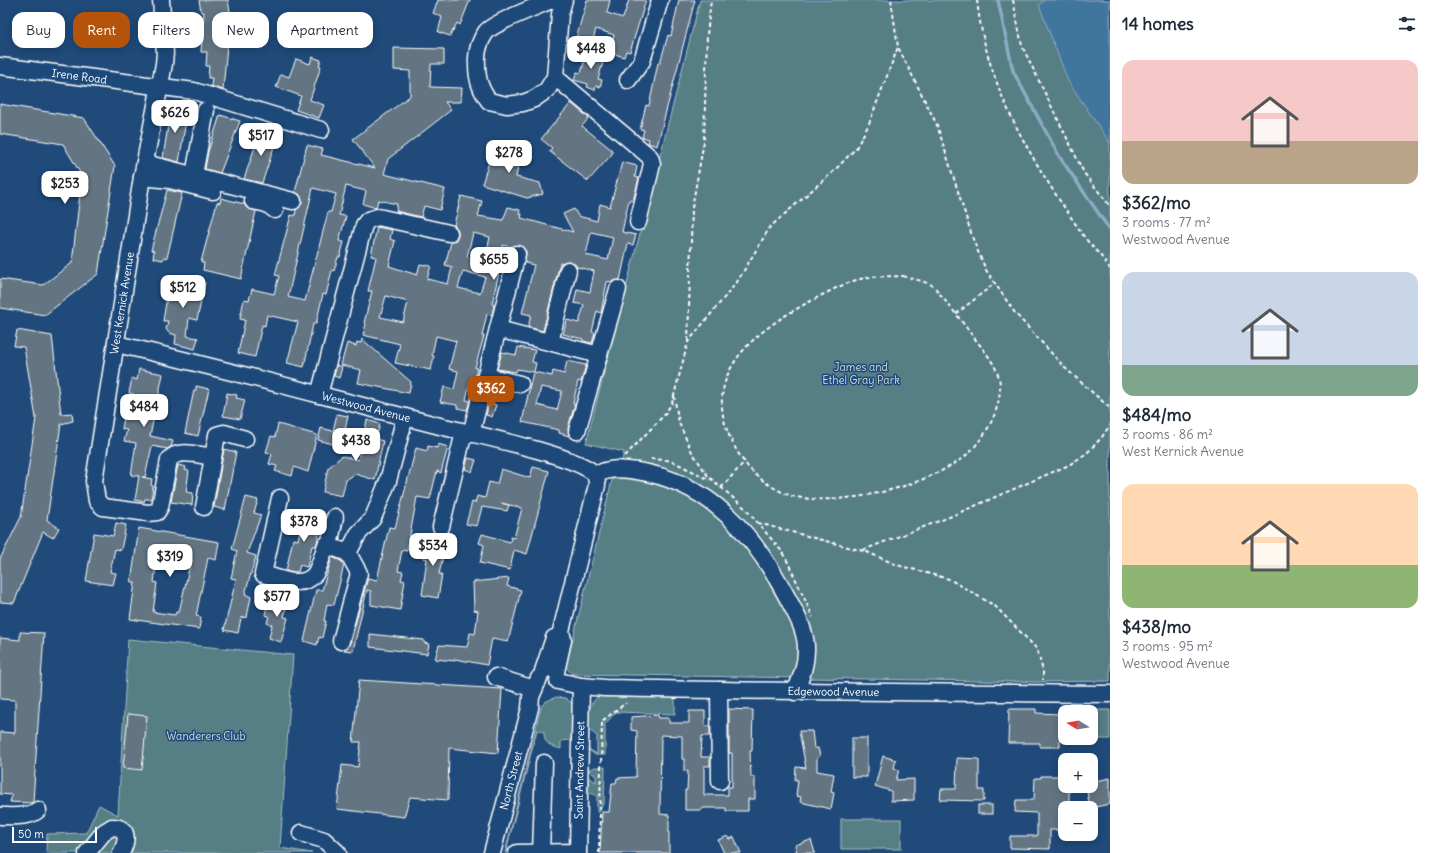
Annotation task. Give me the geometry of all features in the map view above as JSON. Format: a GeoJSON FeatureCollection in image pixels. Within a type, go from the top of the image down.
{"type":"FeatureCollection","features":[{"type":"Feature","properties":{"kind":"street","name":"West Kernick Avenue"},"geometry":{"type":"LineString","coordinates":[[161,0],[165,53],[144,170],[94,481],[98,501],[103,507],[148,513],[156,512],[160,507],[169,460],[172,456],[178,453],[212,457]]}},
{"type":"Feature","properties":{"kind":"street"},"geometry":{"type":"LineString","coordinates":[[552,0],[502,22],[487,31],[479,45],[477,74],[479,84],[489,101],[507,105],[534,99],[547,90],[555,77],[560,14],[564,0]]}},
{"type":"Feature","properties":{"kind":"street"},"geometry":{"type":"LineString","coordinates":[[628,80],[642,60],[660,0]]}},
{"type":"Feature","properties":{"kind":"street","name":"Irene Road"},"geometry":{"type":"LineString","coordinates":[[0,66],[194,91],[321,130]]}},
{"type":"Feature","properties":{"kind":"street"},"geometry":{"type":"LineString","coordinates":[[555,77],[650,157],[652,164],[638,222]]}},
{"type":"Feature","properties":{"kind":"street"},"geometry":{"type":"LineString","coordinates":[[194,175],[206,110]]}},
{"type":"Feature","properties":{"kind":"street"},"geometry":{"type":"LineString","coordinates":[[144,170],[173,175],[266,204],[275,210]]}},
{"type":"Feature","properties":{"kind":"street"},"geometry":{"type":"LineString","coordinates":[[173,175],[194,175],[293,201]]}},
{"type":"Feature","properties":{"kind":"street"},"geometry":{"type":"LineString","coordinates":[[319,395],[362,230],[368,220],[378,217],[449,233]]}},
{"type":"Feature","properties":{"kind":"street"},"geometry":{"type":"LineString","coordinates":[[441,527],[486,376],[517,254]]}},
{"type":"Feature","properties":{"kind":"street"},"geometry":{"type":"LineString","coordinates":[[550,342],[568,270]]}},
{"type":"Feature","properties":{"kind":"street"},"geometry":{"type":"LineString","coordinates":[[577,431],[618,289]]}},
{"type":"Feature","properties":{"kind":"street"},"geometry":{"type":"LineString","coordinates":[[498,329],[599,355]]}},
{"type":"Feature","properties":{"kind":"street","name":"Westwood Avenue"},"geometry":{"type":"LineString","coordinates":[[116,344],[172,357],[566,459],[588,468],[596,475]]}},
{"type":"Feature","properties":{"kind":"street"},"geometry":{"type":"LineString","coordinates":[[486,376],[520,384]]}},
{"type":"Feature","properties":{"kind":"street"},"geometry":{"type":"LineString","coordinates":[[348,553],[358,534],[373,518],[388,481],[405,417]]}},
{"type":"Feature","properties":{"kind":"street"},"geometry":{"type":"LineString","coordinates":[[204,507],[215,439],[220,433],[245,439]]}},
{"type":"Feature","properties":{"kind":"street"},"geometry":{"type":"LineString","coordinates":[[596,475],[604,470],[619,468],[660,475],[685,486],[717,506],[732,518],[759,550],[779,583],[803,630],[806,651],[804,671],[795,692]]}},
{"type":"Feature","properties":{"kind":"street","name":"North Street"},"geometry":{"type":"LineString","coordinates":[[492,853],[530,708],[546,680],[563,640],[560,631],[596,491],[596,475]]}},
{"type":"Feature","properties":{"kind":"street"},"geometry":{"type":"LineString","coordinates":[[280,498],[263,574],[295,583],[304,582],[315,573],[326,545],[348,553],[359,573],[341,641]]}},
{"type":"Feature","properties":{"kind":"street"},"geometry":{"type":"LineString","coordinates":[[329,546],[335,517]]}},
{"type":"Feature","properties":{"kind":"street","name":"Edgewood Avenue"},"geometry":{"type":"LineString","coordinates":[[496,677],[546,680],[581,686],[719,690],[795,692],[869,691],[1110,694]]}},
{"type":"Feature","properties":{"kind":"street","name":"Saint Andrew Street"},"geometry":{"type":"LineString","coordinates":[[578,852],[581,686]]}},
{"type":"Feature","properties":{"kind":"street"},"geometry":{"type":"LineString","coordinates":[[719,690],[720,781]]}},
{"type":"Feature","properties":{"kind":"street"},"geometry":{"type":"LineString","coordinates":[[541,853],[544,763]]}},
{"type":"Feature","properties":{"kind":"street"},"geometry":{"type":"LineString","coordinates":[[0,816],[34,814],[38,810]]}},
{"type":"Feature","properties":{"kind":"street"},"geometry":{"type":"LineString","coordinates":[[87,853],[104,832],[112,827],[121,829],[126,835],[126,844],[121,853]]}},
{"type":"Feature","properties":{"kind":"street"},"geometry":{"type":"LineString","coordinates":[[301,833],[324,840],[338,853]]}},
{"type":"Feature","properties":{"kind":"street"},"geometry":{"type":"LineString","coordinates":[[517,853],[578,852]]}},
{"type":"Feature","properties":{"kind":"path"},"geometry":{"type":"LineString","coordinates":[[619,468],[625,456],[665,414],[672,403],[688,342],[692,215],[704,142],[707,35],[712,0]]}},
{"type":"Feature","properties":{"kind":"path"},"geometry":{"type":"LineString","coordinates":[[688,342],[737,282],[770,227],[835,170],[856,148],[868,126],[884,80],[899,50],[891,0]]}},
{"type":"Feature","properties":{"kind":"path"},"geometry":{"type":"LineString","coordinates":[[977,0],[979,15],[994,75],[1014,124],[1031,157],[1069,214],[1086,238],[1103,257],[1110,269]]}},
{"type":"Feature","properties":{"kind":"path"},"geometry":{"type":"LineString","coordinates":[[1013,0],[1022,46],[1084,173],[1110,206]]}},
{"type":"Feature","properties":{"kind":"path"},"geometry":{"type":"LineString","coordinates":[[898,47],[937,125],[974,242],[986,270],[1015,313],[1060,363],[1110,408]]}},
{"type":"Feature","properties":{"kind":"path"},"geometry":{"type":"LineString","coordinates":[[903,276],[933,286],[990,358],[999,379],[999,400],[989,428],[980,440],[964,456],[939,473],[907,485],[867,495],[822,499],[791,495],[780,491],[754,474],[744,461],[734,447],[725,427],[721,409],[722,389],[732,363],[757,336],[787,314],[832,290],[862,278],[903,276]]}},
{"type":"Feature","properties":{"kind":"path"},"geometry":{"type":"LineString","coordinates":[[956,314],[995,283]]}},
{"type":"Feature","properties":{"kind":"path"},"geometry":{"type":"LineString","coordinates":[[862,551],[947,518],[1069,465],[1087,453],[1102,437],[1110,424]]}},
{"type":"Feature","properties":{"kind":"path"},"geometry":{"type":"LineString","coordinates":[[721,488],[744,461]]}},
{"type":"Feature","properties":{"kind":"path"},"geometry":{"type":"LineString","coordinates":[[758,523],[862,551],[897,565],[949,579],[995,606],[1037,648],[1043,671],[1042,693]]}},
{"type":"Feature","properties":{"kind":"path"},"geometry":{"type":"LineString","coordinates":[[599,853],[602,721],[616,709],[628,702]]}},
{"type":"Feature","properties":{"kind":"green space","name":"James and Ethel Gray Park"},"geometry":{"type":"Polygon","coordinates":[[[700,0],[1110,0],[1110,681],[1038,682],[572,674],[566,667],[613,476],[618,477],[624,452],[586,443],[700,0]]]}},
{"type":"Feature","properties":{"kind":"green space","name":"Wanderers Club"},"geometry":{"type":"Polygon","coordinates":[[[128,639],[293,655],[280,848],[312,853],[46,853],[47,834],[86,833],[99,805],[118,815],[128,639]]]}},
{"type":"Feature","properties":{"kind":"green space"},"geometry":{"type":"Polygon","coordinates":[[[600,696],[675,698],[675,714],[616,712],[605,724],[605,755],[595,755],[588,749],[597,754],[597,736],[588,729],[589,714],[593,702],[600,696]]]}},
{"type":"Feature","properties":{"kind":"green space"},"geometry":{"type":"Polygon","coordinates":[[[556,697],[565,698],[573,704],[571,740],[561,741],[561,749],[557,748],[546,742],[544,732],[537,730],[508,843],[507,853],[505,853],[541,707],[545,702],[556,697]]]}},
{"type":"Feature","properties":{"kind":"green space"},"geometry":{"type":"Polygon","coordinates":[[[1098,710],[1110,710],[1110,739],[1098,739],[1098,710]]]}},
{"type":"Feature","properties":{"kind":"green space"},"geometry":{"type":"Polygon","coordinates":[[[595,767],[605,767],[604,802],[599,812],[597,812],[597,796],[587,792],[588,777],[596,782],[596,776],[588,770],[595,767]]]}},
{"type":"Feature","properties":{"kind":"green space"},"geometry":{"type":"Polygon","coordinates":[[[841,819],[901,819],[901,849],[841,849],[841,819]]]}},
{"type":"Feature","properties":{"kind":"water"},"geometry":{"type":"Polygon","coordinates":[[[1045,0],[1110,0],[1110,143],[1068,81],[1039,5],[1045,0]]]}},
{"type":"Feature","properties":{"kind":"building"},"geometry":{"type":"Polygon","coordinates":[[[199,0],[228,0],[230,12],[212,12],[212,48],[227,48],[223,90],[211,86],[212,78],[208,78],[209,66],[206,66],[207,52],[201,52],[201,48],[204,48],[204,12],[201,12],[199,0]]]}},
{"type":"Feature","properties":{"kind":"building"},"geometry":{"type":"Polygon","coordinates":[[[438,0],[470,0],[460,25],[457,23],[450,36],[438,32],[442,17],[433,13],[438,0]]]}},
{"type":"Feature","properties":{"kind":"building"},"geometry":{"type":"Polygon","coordinates":[[[587,0],[610,0],[607,13],[623,18],[629,0],[646,0],[630,52],[626,51],[624,57],[609,52],[614,35],[596,29],[591,47],[575,42],[587,0]]]}},
{"type":"Feature","properties":{"kind":"building"},"geometry":{"type":"Polygon","coordinates":[[[679,0],[695,0],[657,146],[648,143],[649,139],[642,137],[644,130],[640,129],[646,105],[649,106],[658,63],[660,63],[668,35],[671,36],[679,0]]]}},
{"type":"Feature","properties":{"kind":"building"},"geometry":{"type":"Polygon","coordinates":[[[394,48],[444,49],[444,64],[431,64],[430,87],[462,88],[461,102],[445,102],[451,110],[388,159],[384,174],[445,189],[440,210],[424,206],[421,217],[396,211],[397,204],[378,200],[376,208],[363,204],[366,191],[346,186],[339,215],[346,216],[339,241],[344,242],[334,271],[332,270],[326,295],[323,294],[316,324],[313,324],[304,367],[287,363],[298,322],[267,315],[265,326],[262,325],[255,357],[238,353],[245,320],[240,319],[244,299],[249,300],[252,289],[274,294],[279,276],[275,275],[291,215],[295,216],[296,210],[302,203],[300,195],[295,192],[307,145],[323,149],[321,155],[375,168],[353,139],[410,96],[410,71],[394,70],[394,48]],[[313,188],[288,297],[305,301],[328,212],[331,212],[336,194],[313,188]]]}},
{"type":"Feature","properties":{"kind":"building"},"geometry":{"type":"Polygon","coordinates":[[[587,51],[605,56],[598,79],[602,80],[600,87],[596,86],[595,90],[587,87],[588,84],[574,80],[577,72],[581,73],[587,51]]]}},
{"type":"Feature","properties":{"kind":"building"},"geometry":{"type":"Polygon","coordinates":[[[312,57],[321,60],[319,66],[321,66],[310,100],[324,105],[319,118],[296,110],[301,96],[276,87],[281,74],[289,77],[296,59],[310,64],[312,57]]]}},
{"type":"Feature","properties":{"kind":"building"},"geometry":{"type":"Polygon","coordinates":[[[571,103],[589,118],[582,126],[612,150],[612,154],[588,181],[549,151],[552,148],[541,139],[571,103]]]}},
{"type":"Feature","properties":{"kind":"building"},"geometry":{"type":"Polygon","coordinates":[[[0,104],[84,118],[115,166],[98,274],[45,315],[0,308],[0,279],[43,285],[72,263],[82,176],[63,144],[0,134],[0,104]]]}},
{"type":"Feature","properties":{"kind":"building"},"geometry":{"type":"Polygon","coordinates":[[[171,106],[188,109],[179,162],[163,158],[171,106]]]}},
{"type":"Feature","properties":{"kind":"building"},"geometry":{"type":"Polygon","coordinates":[[[220,115],[240,121],[220,173],[205,169],[208,152],[220,115]]]}},
{"type":"Feature","properties":{"kind":"building"},"geometry":{"type":"Polygon","coordinates":[[[261,129],[278,135],[262,183],[244,179],[261,129]]]}},
{"type":"Feature","properties":{"kind":"building"},"geometry":{"type":"Polygon","coordinates":[[[500,142],[517,147],[513,160],[519,163],[516,177],[540,183],[543,194],[527,198],[482,184],[493,149],[497,150],[500,142]]]}},
{"type":"Feature","properties":{"kind":"building"},"geometry":{"type":"Polygon","coordinates":[[[622,162],[637,166],[635,177],[639,178],[633,201],[629,200],[622,232],[636,235],[633,245],[628,244],[620,280],[607,282],[601,313],[597,311],[592,332],[595,333],[592,343],[563,334],[567,320],[579,323],[584,305],[574,303],[577,289],[590,292],[594,271],[577,267],[570,261],[560,263],[543,331],[528,327],[531,315],[522,313],[534,265],[525,263],[526,251],[519,245],[510,247],[503,245],[497,272],[499,272],[492,304],[494,305],[492,315],[487,314],[482,336],[484,336],[475,368],[477,368],[475,378],[471,377],[466,400],[470,401],[467,410],[457,408],[457,405],[440,402],[444,387],[454,389],[458,371],[449,369],[456,341],[436,336],[431,370],[395,363],[400,344],[363,335],[366,324],[364,323],[372,291],[368,291],[376,257],[371,256],[377,227],[392,230],[390,239],[395,241],[389,266],[417,275],[420,264],[431,266],[427,279],[448,284],[452,267],[445,265],[451,242],[456,240],[458,235],[458,230],[454,225],[461,196],[482,201],[478,216],[503,220],[508,207],[520,210],[519,214],[522,214],[521,218],[573,232],[563,214],[574,209],[578,216],[597,221],[600,204],[610,207],[622,162]],[[591,232],[586,255],[608,260],[613,237],[591,232]],[[473,233],[467,257],[485,261],[490,237],[473,233]],[[463,271],[458,288],[480,293],[485,277],[463,271]],[[386,296],[380,317],[403,322],[408,302],[386,296]]]}},
{"type":"Feature","properties":{"kind":"building"},"geometry":{"type":"Polygon","coordinates":[[[167,190],[182,193],[167,258],[164,257],[163,260],[153,258],[154,251],[151,250],[167,190]]]}},
{"type":"Feature","properties":{"kind":"building"},"geometry":{"type":"Polygon","coordinates":[[[221,198],[244,204],[247,208],[256,211],[241,279],[203,270],[204,263],[201,262],[217,202],[220,203],[221,198]]]}},
{"type":"Feature","properties":{"kind":"building"},"geometry":{"type":"Polygon","coordinates":[[[170,278],[205,283],[197,320],[189,318],[187,336],[198,338],[195,349],[175,344],[176,335],[169,333],[166,329],[168,321],[163,321],[170,278]]]}},
{"type":"Feature","properties":{"kind":"building"},"geometry":{"type":"Polygon","coordinates":[[[17,330],[52,336],[61,414],[72,413],[73,421],[61,424],[47,520],[59,528],[53,538],[43,532],[14,603],[0,602],[0,559],[21,517],[36,418],[24,347],[14,346],[17,330]]]}},
{"type":"Feature","properties":{"kind":"building"},"geometry":{"type":"Polygon","coordinates":[[[362,339],[411,382],[409,393],[358,383],[361,370],[341,365],[347,343],[356,346],[357,342],[361,343],[362,339]]]}},
{"type":"Feature","properties":{"kind":"building"},"geometry":{"type":"Polygon","coordinates":[[[518,347],[535,350],[532,362],[536,363],[534,372],[552,376],[553,371],[564,374],[567,361],[586,365],[581,382],[578,381],[573,404],[575,404],[568,428],[569,436],[559,433],[559,430],[522,422],[533,372],[517,369],[516,372],[497,369],[502,352],[516,355],[518,347]],[[541,387],[537,405],[557,410],[562,391],[541,387]]]}},
{"type":"Feature","properties":{"kind":"building"},"geometry":{"type":"Polygon","coordinates":[[[337,365],[342,367],[339,378],[334,376],[337,365]]]}},
{"type":"Feature","properties":{"kind":"building"},"geometry":{"type":"Polygon","coordinates":[[[139,369],[163,374],[150,436],[173,441],[171,447],[167,449],[152,446],[145,477],[142,477],[152,479],[151,485],[153,486],[151,499],[145,499],[144,502],[135,500],[139,476],[131,475],[136,443],[124,441],[127,430],[122,429],[125,411],[130,412],[134,394],[129,393],[132,378],[137,380],[139,369]]]}},
{"type":"Feature","properties":{"kind":"building"},"geometry":{"type":"Polygon","coordinates":[[[196,386],[209,389],[198,436],[185,433],[196,386]]]}},
{"type":"Feature","properties":{"kind":"building"},"geometry":{"type":"Polygon","coordinates":[[[227,393],[237,395],[236,398],[245,400],[240,419],[223,416],[227,393]]]}},
{"type":"Feature","properties":{"kind":"building"},"geometry":{"type":"Polygon","coordinates":[[[489,403],[496,405],[492,417],[486,415],[489,403]]]}},
{"type":"Feature","properties":{"kind":"building"},"geometry":{"type":"Polygon","coordinates":[[[337,414],[348,416],[344,435],[346,435],[344,447],[318,440],[321,428],[333,431],[337,414]]]}},
{"type":"Feature","properties":{"kind":"building"},"geometry":{"type":"Polygon","coordinates":[[[367,420],[380,424],[376,439],[383,441],[375,480],[355,474],[346,480],[342,496],[323,492],[328,468],[342,456],[358,460],[367,420]]]}},
{"type":"Feature","properties":{"kind":"building"},"geometry":{"type":"Polygon","coordinates":[[[278,424],[317,435],[308,472],[294,467],[292,476],[275,471],[277,466],[269,464],[272,454],[266,452],[271,436],[275,437],[278,424]]]}},
{"type":"Feature","properties":{"kind":"building"},"geometry":{"type":"Polygon","coordinates":[[[438,444],[448,447],[441,473],[437,471],[430,499],[417,497],[407,551],[402,550],[398,571],[403,572],[401,580],[405,581],[400,610],[371,605],[371,591],[367,590],[353,651],[344,650],[350,643],[368,578],[377,580],[389,527],[395,528],[416,448],[427,451],[428,446],[437,448],[438,444]]]}},
{"type":"Feature","properties":{"kind":"building"},"geometry":{"type":"Polygon","coordinates":[[[224,449],[236,452],[225,510],[214,507],[224,449]]]}},
{"type":"Feature","properties":{"kind":"building"},"geometry":{"type":"Polygon","coordinates":[[[468,458],[476,460],[472,472],[465,469],[468,458]]]}},
{"type":"Feature","properties":{"kind":"building"},"geometry":{"type":"Polygon","coordinates":[[[178,465],[186,467],[185,470],[189,471],[186,492],[193,493],[192,505],[171,502],[178,465]]]}},
{"type":"Feature","properties":{"kind":"building"},"geometry":{"type":"Polygon","coordinates":[[[533,467],[549,471],[527,554],[514,550],[510,570],[480,563],[484,545],[479,543],[482,534],[510,542],[511,537],[514,538],[522,508],[501,503],[509,505],[507,511],[482,507],[477,526],[466,524],[472,502],[475,503],[477,496],[485,498],[489,482],[497,484],[501,469],[530,478],[533,467]]]}},
{"type":"Feature","properties":{"kind":"building"},"geometry":{"type":"Polygon","coordinates":[[[246,497],[258,500],[254,513],[261,515],[247,553],[256,556],[245,594],[251,597],[247,617],[241,618],[238,633],[224,630],[236,579],[231,578],[237,551],[232,549],[246,497]]]}},
{"type":"Feature","properties":{"kind":"building"},"geometry":{"type":"Polygon","coordinates":[[[304,511],[317,514],[313,529],[320,529],[317,543],[316,546],[312,546],[307,567],[300,565],[298,572],[286,571],[293,539],[298,540],[304,511]]]}},
{"type":"Feature","properties":{"kind":"building"},"geometry":{"type":"Polygon","coordinates":[[[116,523],[126,525],[121,550],[115,549],[110,572],[116,573],[113,585],[86,581],[94,533],[113,536],[116,523]]]}},
{"type":"Feature","properties":{"kind":"building"},"geometry":{"type":"Polygon","coordinates":[[[139,528],[219,542],[216,560],[208,558],[196,616],[201,617],[199,629],[130,619],[135,582],[131,582],[139,528]],[[158,550],[154,582],[157,583],[153,612],[175,615],[176,612],[179,612],[191,560],[186,559],[184,555],[158,550]]]}},
{"type":"Feature","properties":{"kind":"building"},"geometry":{"type":"Polygon","coordinates":[[[425,537],[442,542],[441,548],[445,548],[439,574],[442,574],[438,598],[422,595],[427,559],[423,558],[425,537]]]}},
{"type":"Feature","properties":{"kind":"building"},"geometry":{"type":"Polygon","coordinates":[[[332,557],[341,561],[344,565],[334,605],[327,604],[324,621],[326,621],[322,638],[319,637],[317,645],[304,641],[316,590],[322,590],[332,557]]]}},
{"type":"Feature","properties":{"kind":"building"},"geometry":{"type":"Polygon","coordinates":[[[509,578],[507,586],[521,590],[508,642],[492,639],[487,665],[455,659],[455,661],[435,659],[439,645],[467,647],[470,633],[475,634],[478,611],[474,610],[473,582],[509,578]]]}},
{"type":"Feature","properties":{"kind":"building"},"geometry":{"type":"Polygon","coordinates":[[[276,595],[288,600],[284,617],[288,618],[281,642],[269,638],[272,625],[267,623],[269,616],[265,615],[267,606],[274,608],[276,595]]]}},
{"type":"Feature","properties":{"kind":"building"},"geometry":{"type":"Polygon","coordinates":[[[20,632],[44,633],[33,802],[31,803],[10,802],[12,795],[0,794],[0,732],[15,733],[15,700],[0,699],[0,638],[20,640],[20,632]]]}},
{"type":"Feature","properties":{"kind":"building"},"geometry":{"type":"Polygon","coordinates":[[[370,634],[424,640],[424,643],[429,644],[427,654],[370,647],[370,634]]]}},
{"type":"Feature","properties":{"kind":"building"},"geometry":{"type":"Polygon","coordinates":[[[359,680],[502,689],[498,753],[449,748],[448,800],[410,797],[404,817],[337,809],[342,765],[358,767],[361,742],[353,742],[359,680]]]}},
{"type":"Feature","properties":{"kind":"building"},"geometry":{"type":"Polygon","coordinates":[[[729,709],[753,710],[752,751],[750,751],[751,777],[755,777],[755,799],[748,799],[748,811],[726,811],[726,808],[685,810],[685,790],[687,790],[688,771],[684,771],[684,759],[682,759],[682,736],[661,735],[660,814],[669,815],[669,853],[600,853],[602,812],[609,812],[612,783],[616,783],[617,778],[636,777],[637,731],[631,730],[631,717],[658,715],[659,718],[669,718],[669,723],[689,723],[689,711],[705,711],[705,726],[710,726],[710,736],[702,736],[701,757],[710,757],[710,766],[704,766],[704,795],[728,795],[728,787],[732,787],[732,753],[729,753],[729,709]]]}},
{"type":"Feature","properties":{"kind":"building"},"geometry":{"type":"Polygon","coordinates":[[[1009,709],[1036,709],[1036,713],[1058,714],[1058,745],[1060,745],[1060,747],[1040,747],[1040,743],[1008,743],[1009,709]]]}},
{"type":"Feature","properties":{"kind":"building"},"geometry":{"type":"Polygon","coordinates":[[[128,714],[147,716],[142,770],[123,768],[128,714]]]}},
{"type":"Feature","properties":{"kind":"building"},"geometry":{"type":"Polygon","coordinates":[[[799,731],[812,731],[814,748],[818,748],[820,756],[817,758],[817,771],[834,774],[831,792],[834,793],[831,809],[800,802],[801,797],[796,796],[798,780],[795,780],[796,767],[806,768],[799,731]]]}},
{"type":"Feature","properties":{"kind":"building"},"geometry":{"type":"Polygon","coordinates":[[[852,738],[867,738],[867,777],[852,777],[852,738]]]}},
{"type":"Feature","properties":{"kind":"building"},"geometry":{"type":"Polygon","coordinates":[[[883,756],[896,760],[894,768],[899,770],[896,780],[914,779],[914,800],[891,801],[891,791],[875,786],[883,756]]]}},
{"type":"Feature","properties":{"kind":"building"},"geometry":{"type":"Polygon","coordinates":[[[957,758],[979,759],[979,790],[984,790],[984,801],[940,800],[941,789],[956,789],[957,758]]]}},
{"type":"Feature","properties":{"kind":"building"},"geometry":{"type":"Polygon","coordinates":[[[1041,776],[1058,776],[1058,793],[1069,793],[1069,801],[1058,801],[1058,830],[1050,830],[1050,849],[1010,848],[1010,836],[1037,836],[1037,813],[1015,812],[1016,800],[1034,800],[1035,778],[1041,778],[1041,776]]]}},
{"type":"Feature","properties":{"kind":"building"},"geometry":{"type":"Polygon","coordinates":[[[1110,778],[1110,804],[1098,806],[1098,801],[1089,801],[1087,793],[1098,793],[1098,781],[1110,778]]]}},
{"type":"Feature","properties":{"kind":"building"},"geometry":{"type":"Polygon","coordinates":[[[978,805],[992,805],[992,814],[978,814],[978,805]]]}},
{"type":"Feature","properties":{"kind":"building"},"geometry":{"type":"Polygon","coordinates":[[[728,836],[730,839],[734,837],[741,853],[724,853],[718,840],[728,836]]]}},
{"type":"Feature","properties":{"kind":"building"},"geometry":{"type":"Polygon","coordinates":[[[811,840],[815,853],[797,853],[795,845],[811,840]]]}},
{"type":"Feature","properties":{"kind":"waterway"},"geometry":{"type":"LineString","coordinates":[[998,0],[1013,71],[1059,156],[1110,230]]}}]}
